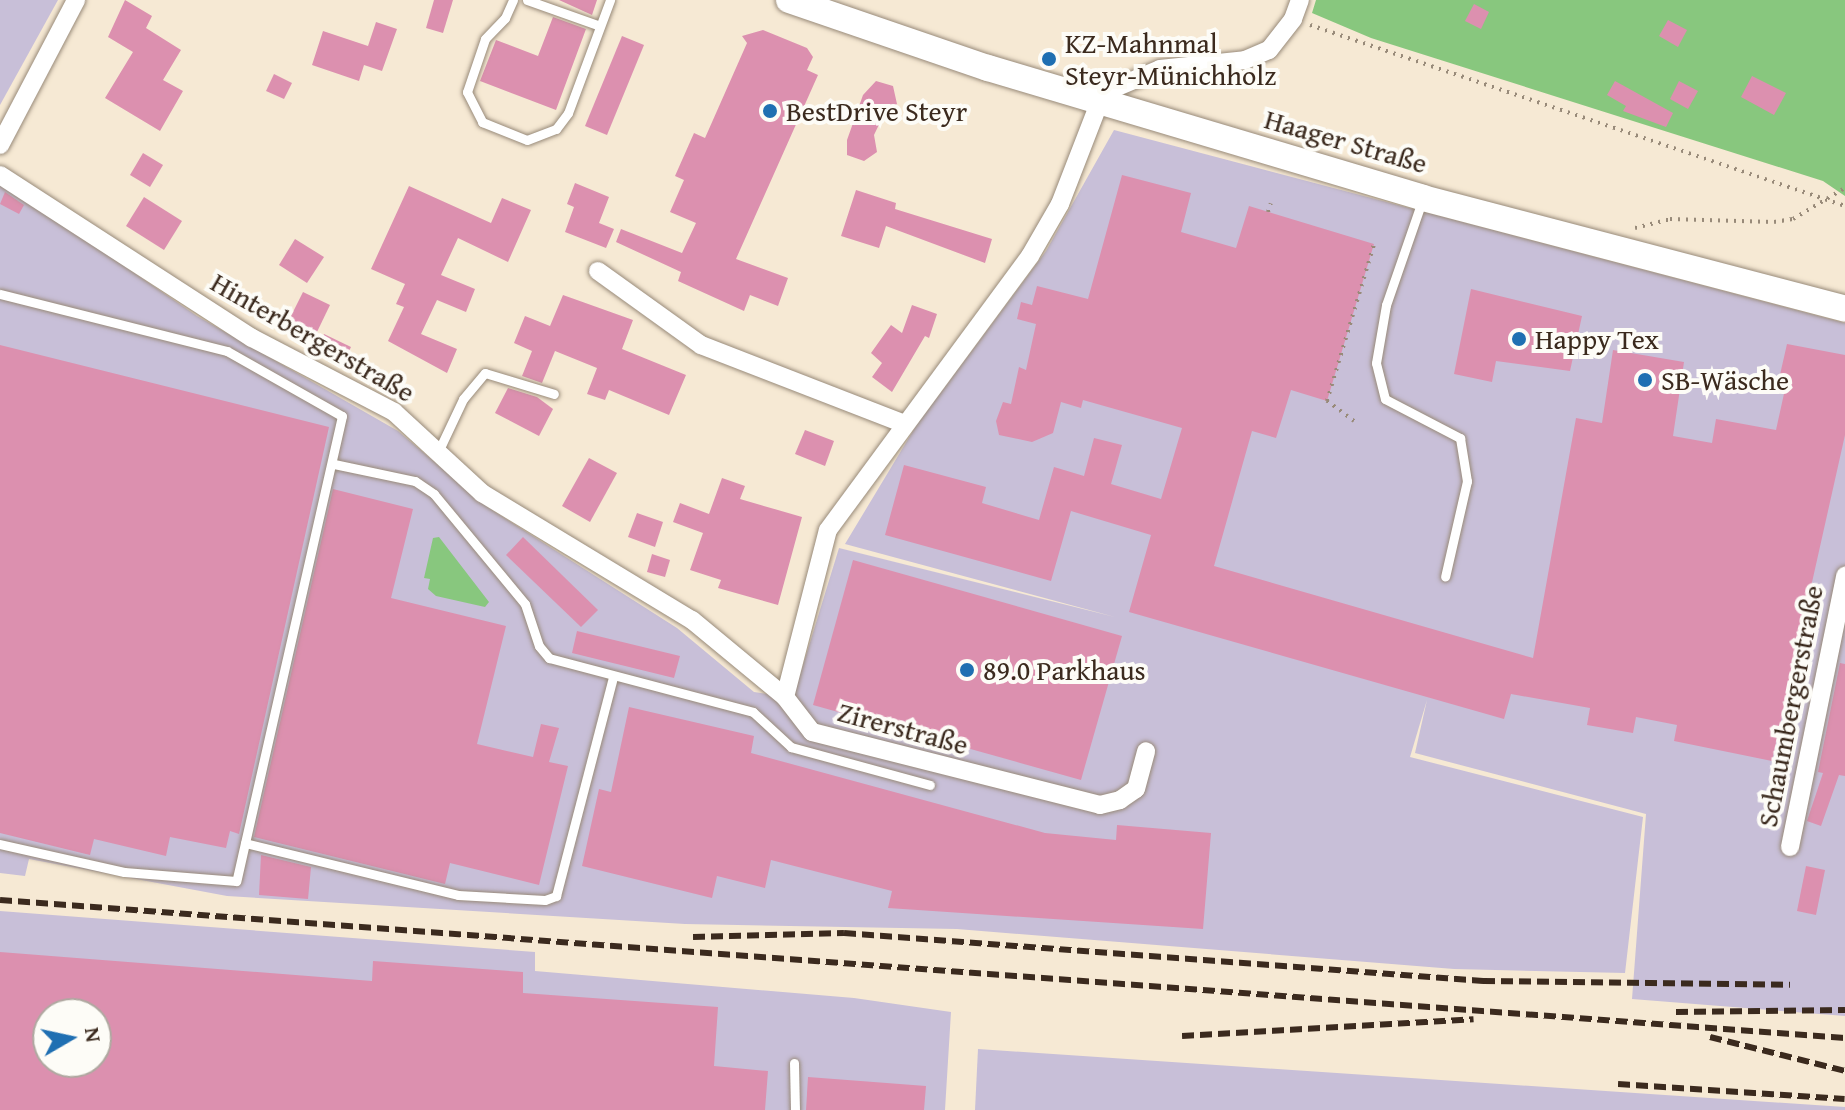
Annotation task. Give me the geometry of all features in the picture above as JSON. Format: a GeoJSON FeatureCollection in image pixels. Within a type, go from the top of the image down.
{"type":"FeatureCollection","features":[{"type":"Feature","properties":{"kind":"main road","name":"Haager Straße"},"geometry":{"type":"LineString","coordinates":[[789,0],[1098,101],[1423,198],[1845,309]]}},
{"type":"Feature","properties":{"kind":"street"},"geometry":{"type":"LineString","coordinates":[[0,145],[76,0]]}},
{"type":"Feature","properties":{"kind":"street"},"geometry":{"type":"LineString","coordinates":[[785,697],[828,530],[902,423],[1030,256],[1060,204],[1098,101],[1113,85],[1132,77],[1245,60],[1269,50],[1293,19],[1300,0]]}},
{"type":"Feature","properties":{"kind":"street","name":"Hinterbergerstraße"},"geometry":{"type":"LineString","coordinates":[[0,175],[252,338],[394,412],[482,493],[692,620],[785,697]]}},
{"type":"Feature","properties":{"kind":"street"},"geometry":{"type":"LineString","coordinates":[[598,271],[701,345],[902,423]]}},
{"type":"Feature","properties":{"kind":"street","name":"Schaumbergerstraße"},"geometry":{"type":"LineString","coordinates":[[1790,847],[1845,576]]}},
{"type":"Feature","properties":{"kind":"street","name":"Zirerstraße"},"geometry":{"type":"LineString","coordinates":[[785,697],[812,732],[828,738],[1076,802],[1110,803],[1132,792],[1146,751]]}},
{"type":"Feature","properties":{"kind":"lane"},"geometry":{"type":"LineString","coordinates":[[513,0],[505,18],[485,39],[467,92],[482,122],[527,140],[556,129],[568,113],[610,0]]}},
{"type":"Feature","properties":{"kind":"lane"},"geometry":{"type":"LineString","coordinates":[[527,0],[600,26]]}},
{"type":"Feature","properties":{"kind":"lane"},"geometry":{"type":"LineString","coordinates":[[1423,198],[1386,305],[1376,363],[1385,399],[1460,438],[1467,481],[1445,577]]}},
{"type":"Feature","properties":{"kind":"lane"},"geometry":{"type":"LineString","coordinates":[[0,294],[204,343],[243,358],[340,412],[334,464],[236,881],[124,872],[0,844]]}},
{"type":"Feature","properties":{"kind":"lane"},"geometry":{"type":"LineString","coordinates":[[438,452],[468,389],[485,373],[554,394]]}},
{"type":"Feature","properties":{"kind":"lane"},"geometry":{"type":"LineString","coordinates":[[334,464],[423,485],[525,604],[545,655],[613,677],[753,712],[791,747],[930,785]]}},
{"type":"Feature","properties":{"kind":"lane"},"geometry":{"type":"LineString","coordinates":[[245,843],[458,895],[556,896],[613,677]]}},
{"type":"Feature","properties":{"kind":"lane"},"geometry":{"type":"LineString","coordinates":[[794,1063],[795,1110]]}},
{"type":"Feature","properties":{"kind":"path"},"geometry":{"type":"LineString","coordinates":[[1293,19],[1845,206]]}},
{"type":"Feature","properties":{"kind":"path"},"geometry":{"type":"LineString","coordinates":[[1607,247],[1645,225],[1670,219],[1774,222],[1793,219],[1823,198],[1845,188]]}},
{"type":"Feature","properties":{"kind":"path"},"geometry":{"type":"LineString","coordinates":[[1268,212],[1271,203]]}},
{"type":"Feature","properties":{"kind":"path"},"geometry":{"type":"LineString","coordinates":[[1354,421],[1327,401],[1374,244]]}},
{"type":"Feature","properties":{"kind":"shaded area"},"geometry":{"type":"Polygon","coordinates":[[[0,0],[58,0],[0,105],[0,0]]]}},
{"type":"Feature","properties":{"kind":"shaded area"},"geometry":{"type":"Polygon","coordinates":[[[1114,130],[1845,323],[1845,1016],[1632,999],[1646,814],[1415,753],[1427,700],[1410,757],[1643,817],[1625,973],[1454,969],[957,929],[685,924],[227,896],[29,859],[25,876],[0,873],[0,181],[197,316],[398,431],[489,508],[677,628],[754,692],[780,696],[796,688],[839,548],[1115,617],[845,544],[916,426],[1046,251],[1114,130]]]}},
{"type":"Feature","properties":{"kind":"shaded area"},"geometry":{"type":"Polygon","coordinates":[[[0,911],[535,952],[535,971],[854,998],[951,1012],[945,1110],[0,1110],[0,911]]]}},
{"type":"Feature","properties":{"kind":"shaded area"},"geometry":{"type":"Polygon","coordinates":[[[978,1049],[1845,1107],[1845,1110],[975,1110],[978,1049]]]}},
{"type":"Feature","properties":{"kind":"green space"},"geometry":{"type":"Polygon","coordinates":[[[1316,0],[1845,0],[1845,196],[1823,181],[1371,38],[1312,13],[1316,0]]]}},
{"type":"Feature","properties":{"kind":"green space"},"geometry":{"type":"Polygon","coordinates":[[[439,537],[489,602],[485,607],[436,596],[428,589],[430,579],[424,578],[433,538],[439,537]]]}},
{"type":"Feature","properties":{"kind":"building"},"geometry":{"type":"Polygon","coordinates":[[[125,0],[152,16],[146,28],[181,50],[163,80],[183,91],[160,131],[105,98],[133,52],[108,37],[125,0]]]}},
{"type":"Feature","properties":{"kind":"building"},"geometry":{"type":"Polygon","coordinates":[[[434,0],[453,0],[443,33],[426,28],[434,0]]]}},
{"type":"Feature","properties":{"kind":"building"},"geometry":{"type":"Polygon","coordinates":[[[559,0],[597,0],[592,15],[559,0]]]}},
{"type":"Feature","properties":{"kind":"building"},"geometry":{"type":"Polygon","coordinates":[[[1474,4],[1489,12],[1481,29],[1465,21],[1474,4]]]}},
{"type":"Feature","properties":{"kind":"building"},"geometry":{"type":"Polygon","coordinates":[[[553,17],[586,29],[556,110],[480,81],[496,40],[538,56],[553,17]]]}},
{"type":"Feature","properties":{"kind":"building"},"geometry":{"type":"Polygon","coordinates":[[[1668,20],[1687,30],[1678,47],[1659,36],[1668,20]]]}},
{"type":"Feature","properties":{"kind":"building"},"geometry":{"type":"Polygon","coordinates":[[[376,22],[397,29],[382,71],[364,65],[359,81],[312,65],[323,31],[368,46],[376,22]]]}},
{"type":"Feature","properties":{"kind":"building"},"geometry":{"type":"Polygon","coordinates":[[[763,30],[807,48],[813,57],[807,70],[818,75],[736,259],[788,278],[778,306],[750,295],[744,311],[678,281],[681,272],[616,242],[621,229],[682,253],[696,223],[670,212],[684,180],[675,176],[694,133],[705,138],[747,43],[742,36],[763,30]]]}},
{"type":"Feature","properties":{"kind":"building"},"geometry":{"type":"Polygon","coordinates":[[[622,36],[644,45],[607,135],[585,126],[622,36]]]}},
{"type":"Feature","properties":{"kind":"building"},"geometry":{"type":"Polygon","coordinates":[[[274,74],[292,83],[284,99],[266,91],[274,74]]]}},
{"type":"Feature","properties":{"kind":"building"},"geometry":{"type":"Polygon","coordinates":[[[1752,76],[1786,93],[1774,115],[1741,97],[1752,76]]]}},
{"type":"Feature","properties":{"kind":"building"},"geometry":{"type":"Polygon","coordinates":[[[876,81],[893,86],[897,104],[885,112],[874,135],[877,152],[864,161],[847,155],[847,140],[863,95],[876,81]]]}},
{"type":"Feature","properties":{"kind":"building"},"geometry":{"type":"Polygon","coordinates":[[[1615,81],[1673,113],[1666,127],[1623,111],[1626,106],[1607,95],[1615,81]]]}},
{"type":"Feature","properties":{"kind":"building"},"geometry":{"type":"Polygon","coordinates":[[[1679,81],[1698,91],[1688,109],[1670,99],[1679,81]]]}},
{"type":"Feature","properties":{"kind":"building"},"geometry":{"type":"Polygon","coordinates":[[[143,153],[163,165],[150,187],[130,175],[143,153]]]}},
{"type":"Feature","properties":{"kind":"building"},"geometry":{"type":"Polygon","coordinates":[[[1122,175],[1191,193],[1181,232],[1236,248],[1249,206],[1374,244],[1327,401],[1291,390],[1276,438],[1252,431],[1214,566],[1533,658],[1576,418],[1602,423],[1613,350],[1684,362],[1673,436],[1712,443],[1716,419],[1776,430],[1787,380],[1779,379],[1787,344],[1845,355],[1845,435],[1772,761],[1674,741],[1677,725],[1636,717],[1633,733],[1587,725],[1590,708],[1511,694],[1504,719],[1129,612],[1151,535],[1071,511],[1051,581],[885,535],[904,465],[986,487],[982,503],[1039,520],[1054,467],[1084,476],[1094,438],[1122,445],[1111,484],[1161,499],[1182,428],[1083,400],[1081,408],[1061,402],[1053,433],[1032,442],[999,435],[996,421],[1003,402],[1011,404],[1019,367],[1026,370],[1036,324],[1017,319],[1021,302],[1032,305],[1037,286],[1088,299],[1122,175]]]}},
{"type":"Feature","properties":{"kind":"building"},"geometry":{"type":"Polygon","coordinates":[[[575,183],[609,197],[599,223],[614,229],[606,248],[565,232],[574,207],[567,204],[575,183]]]}},
{"type":"Feature","properties":{"kind":"building"},"geometry":{"type":"Polygon","coordinates":[[[409,186],[491,223],[502,198],[531,210],[508,262],[458,238],[441,275],[475,289],[466,312],[437,300],[421,334],[457,349],[447,373],[388,341],[404,307],[396,304],[405,284],[371,269],[409,186]]]}},
{"type":"Feature","properties":{"kind":"building"},"geometry":{"type":"Polygon","coordinates":[[[856,190],[896,203],[895,209],[992,239],[985,263],[886,226],[879,248],[841,236],[856,190]]]}},
{"type":"Feature","properties":{"kind":"building"},"geometry":{"type":"Polygon","coordinates":[[[5,192],[24,205],[19,214],[0,204],[5,192]]]}},
{"type":"Feature","properties":{"kind":"building"},"geometry":{"type":"Polygon","coordinates":[[[144,197],[182,221],[164,250],[126,226],[144,197]]]}},
{"type":"Feature","properties":{"kind":"building"},"geometry":{"type":"Polygon","coordinates":[[[295,239],[324,257],[307,283],[279,265],[295,239]]]}},
{"type":"Feature","properties":{"kind":"building","name":"Happy Tex"},"geometry":{"type":"Polygon","coordinates":[[[1471,289],[1582,316],[1570,371],[1496,361],[1492,382],[1454,374],[1471,289]]]}},
{"type":"Feature","properties":{"kind":"building"},"geometry":{"type":"Polygon","coordinates":[[[303,292],[330,305],[316,334],[289,320],[303,292]]]}},
{"type":"Feature","properties":{"kind":"building"},"geometry":{"type":"Polygon","coordinates":[[[563,295],[633,320],[622,349],[686,375],[669,415],[609,390],[605,400],[587,394],[597,368],[555,351],[542,383],[522,376],[532,351],[514,343],[525,316],[550,326],[563,295]]]}},
{"type":"Feature","properties":{"kind":"building"},"geometry":{"type":"Polygon","coordinates":[[[912,305],[937,314],[929,338],[925,336],[892,392],[872,377],[882,363],[871,353],[891,325],[902,333],[912,305]]]}},
{"type":"Feature","properties":{"kind":"building"},"geometry":{"type":"Polygon","coordinates":[[[324,334],[351,347],[343,363],[317,350],[324,334]]]}},
{"type":"Feature","properties":{"kind":"building"},"geometry":{"type":"Polygon","coordinates":[[[0,345],[329,427],[239,834],[230,831],[226,848],[170,837],[166,856],[94,839],[90,855],[0,833],[0,345]]]}},
{"type":"Feature","properties":{"kind":"building"},"geometry":{"type":"Polygon","coordinates":[[[508,388],[537,397],[553,409],[539,436],[495,413],[508,388]]]}},
{"type":"Feature","properties":{"kind":"building"},"geometry":{"type":"Polygon","coordinates":[[[805,430],[834,441],[825,466],[795,454],[805,430]]]}},
{"type":"Feature","properties":{"kind":"building"},"geometry":{"type":"Polygon","coordinates":[[[589,458],[617,473],[590,522],[562,506],[589,458]]]}},
{"type":"Feature","properties":{"kind":"building"},"geometry":{"type":"Polygon","coordinates":[[[722,478],[745,486],[740,499],[802,517],[778,605],[718,588],[721,580],[690,570],[703,533],[673,522],[680,503],[709,514],[722,478]]]}},
{"type":"Feature","properties":{"kind":"building"},"geometry":{"type":"Polygon","coordinates":[[[333,489],[413,509],[391,598],[506,626],[477,744],[533,757],[541,724],[559,728],[549,762],[568,766],[539,885],[450,863],[445,884],[254,837],[333,489]]]}},
{"type":"Feature","properties":{"kind":"building"},"geometry":{"type":"Polygon","coordinates":[[[637,513],[663,522],[655,547],[628,537],[637,513]]]}},
{"type":"Feature","properties":{"kind":"building"},"geometry":{"type":"Polygon","coordinates":[[[523,537],[598,610],[581,627],[506,555],[523,537]]]}},
{"type":"Feature","properties":{"kind":"building"},"geometry":{"type":"Polygon","coordinates":[[[652,554],[670,560],[665,577],[647,572],[652,554]]]}},
{"type":"Feature","properties":{"kind":"building","name":"89.0 Parkhaus"},"geometry":{"type":"Polygon","coordinates":[[[853,560],[1122,636],[1081,780],[813,705],[853,560]]]}},
{"type":"Feature","properties":{"kind":"building"},"geometry":{"type":"Polygon","coordinates":[[[577,631],[680,656],[674,678],[572,653],[577,631]]]}},
{"type":"Feature","properties":{"kind":"building"},"geometry":{"type":"Polygon","coordinates":[[[1840,663],[1845,664],[1845,776],[1839,775],[1821,826],[1807,821],[1823,773],[1818,772],[1840,663]]]}},
{"type":"Feature","properties":{"kind":"building"},"geometry":{"type":"Polygon","coordinates":[[[629,707],[754,736],[751,753],[1045,833],[1116,840],[1117,825],[1211,833],[1203,929],[888,908],[892,891],[771,860],[765,888],[717,876],[712,898],[582,866],[599,789],[611,792],[629,707]]]}},
{"type":"Feature","properties":{"kind":"building"},"geometry":{"type":"Polygon","coordinates":[[[261,855],[311,867],[308,899],[259,895],[261,855]]]}},
{"type":"Feature","properties":{"kind":"building"},"geometry":{"type":"Polygon","coordinates":[[[1806,866],[1825,870],[1816,915],[1797,911],[1806,866]]]}},
{"type":"Feature","properties":{"kind":"building"},"geometry":{"type":"Polygon","coordinates":[[[0,952],[372,981],[373,961],[523,972],[523,993],[718,1007],[714,1066],[768,1071],[765,1110],[0,1110],[0,952]]]}},
{"type":"Feature","properties":{"kind":"building"},"geometry":{"type":"Polygon","coordinates":[[[808,1077],[926,1086],[924,1110],[806,1110],[808,1077]]]}},
{"type":"Feature","properties":{"kind":"railway"},"geometry":{"type":"LineString","coordinates":[[0,900],[1845,1038]]}},
{"type":"Feature","properties":{"kind":"railway"},"geometry":{"type":"LineString","coordinates":[[693,937],[844,933],[1483,981],[1790,985]]}},
{"type":"Feature","properties":{"kind":"railway"},"geometry":{"type":"LineString","coordinates":[[1676,1012],[1845,1010]]}},
{"type":"Feature","properties":{"kind":"railway"},"geometry":{"type":"LineString","coordinates":[[1182,1036],[1474,1019]]}},
{"type":"Feature","properties":{"kind":"railway"},"geometry":{"type":"LineString","coordinates":[[1710,1037],[1845,1071]]}},
{"type":"Feature","properties":{"kind":"railway"},"geometry":{"type":"LineString","coordinates":[[1618,1084],[1845,1099]]}},
{"type":"Feature","properties":{"kind":"place","name":"KZ-Mahnmal Steyr-Münichholz"},"geometry":{"type":"Point","coordinates":[1049,59]}},
{"type":"Feature","properties":{"kind":"place","name":"BestDrive Steyr"},"geometry":{"type":"Point","coordinates":[770,111]}},
{"type":"Feature","properties":{"kind":"place","name":"Happy Tex"},"geometry":{"type":"Point","coordinates":[1519,339]}},
{"type":"Feature","properties":{"kind":"place","name":"SB-Wäsche"},"geometry":{"type":"Point","coordinates":[1645,380]}},
{"type":"Feature","properties":{"kind":"place","name":"89.0 Parkhaus"},"geometry":{"type":"Point","coordinates":[967,670]}}]}
